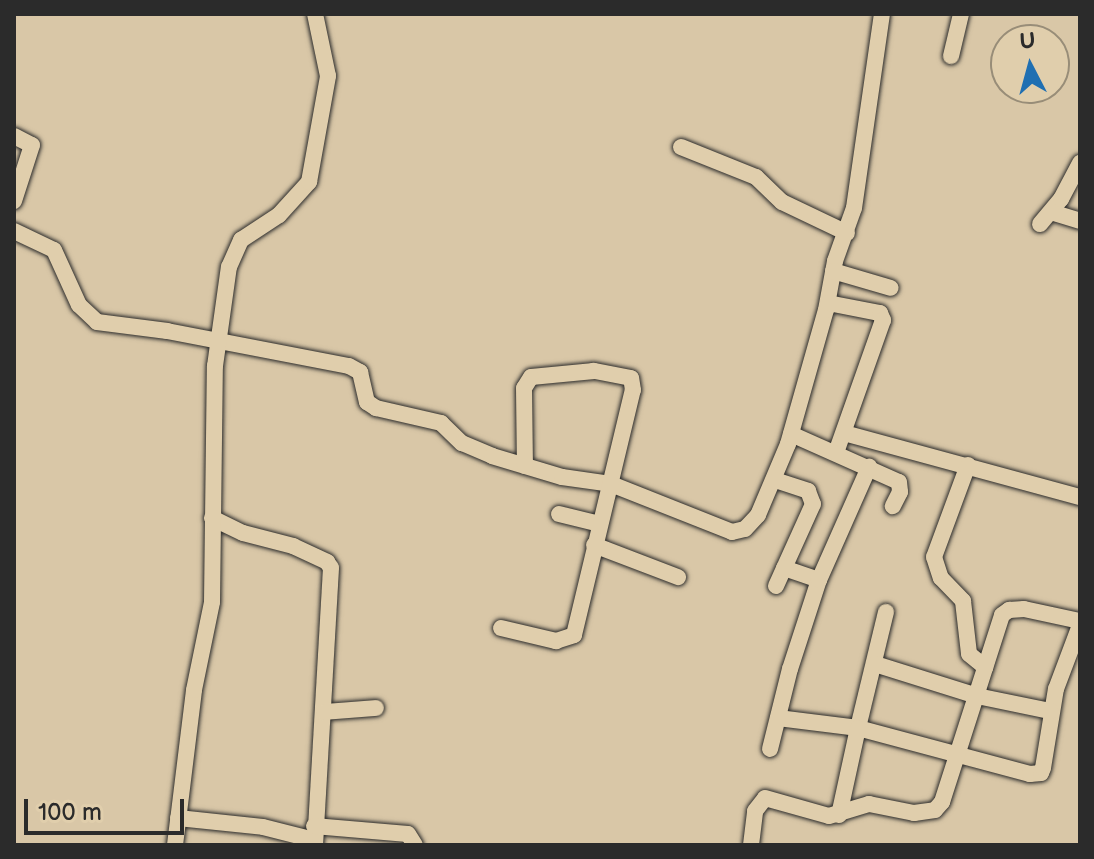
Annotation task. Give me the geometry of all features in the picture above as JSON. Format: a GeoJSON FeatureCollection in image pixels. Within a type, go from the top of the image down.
{"type":"FeatureCollection","features":[{"type":"Feature","properties":{"kind":"street"},"geometry":{"type":"LineString","coordinates":[[175,845],[194,690],[212,602],[219,341],[235,250],[241,240],[279,215],[309,182],[328,76],[315,14]]}},
{"type":"Feature","properties":{"kind":"street"},"geometry":{"type":"LineString","coordinates":[[14,231],[54,250],[61,258],[79,305],[97,322],[349,366],[360,372],[367,402],[376,408],[441,423],[462,443],[525,466],[562,477],[611,484],[732,532],[745,529],[758,515],[775,480],[791,434],[828,303],[833,271],[854,208],[882,14]]}},
{"type":"Feature","properties":{"kind":"street"},"geometry":{"type":"LineString","coordinates":[[951,56],[961,14]]}},
{"type":"Feature","properties":{"kind":"street"},"geometry":{"type":"LineString","coordinates":[[14,136],[32,145],[14,201]]}},
{"type":"Feature","properties":{"kind":"street"},"geometry":{"type":"LineString","coordinates":[[681,147],[756,177],[782,202],[847,233]]}},
{"type":"Feature","properties":{"kind":"street"},"geometry":{"type":"LineString","coordinates":[[1080,163],[1046,218],[1080,221]]}},
{"type":"Feature","properties":{"kind":"street"},"geometry":{"type":"LineString","coordinates":[[833,271],[891,288]]}},
{"type":"Feature","properties":{"kind":"street"},"geometry":{"type":"LineString","coordinates":[[828,303],[880,313],[883,320],[836,453]]}},
{"type":"Feature","properties":{"kind":"street"},"geometry":{"type":"LineString","coordinates":[[501,628],[556,641],[571,638],[633,390],[631,378],[626,374],[594,371],[531,377],[524,388],[525,466]]}},
{"type":"Feature","properties":{"kind":"street"},"geometry":{"type":"LineString","coordinates":[[844,433],[1080,497]]}},
{"type":"Feature","properties":{"kind":"street"},"geometry":{"type":"LineString","coordinates":[[791,434],[869,467],[901,485],[893,506]]}},
{"type":"Feature","properties":{"kind":"street"},"geometry":{"type":"LineString","coordinates":[[968,465],[934,557],[941,578],[963,601],[969,654],[985,667]]}},
{"type":"Feature","properties":{"kind":"street"},"geometry":{"type":"LineString","coordinates":[[770,749],[819,580],[869,467]]}},
{"type":"Feature","properties":{"kind":"street"},"geometry":{"type":"LineString","coordinates":[[775,480],[808,491],[813,497],[813,504],[776,586]]}},
{"type":"Feature","properties":{"kind":"street"},"geometry":{"type":"LineString","coordinates":[[559,514],[600,524]]}},
{"type":"Feature","properties":{"kind":"street"},"geometry":{"type":"LineString","coordinates":[[212,518],[243,533],[293,546],[330,564],[324,712],[314,837]]}},
{"type":"Feature","properties":{"kind":"street"},"geometry":{"type":"LineString","coordinates":[[594,545],[678,577]]}},
{"type":"Feature","properties":{"kind":"street"},"geometry":{"type":"LineString","coordinates":[[784,568],[819,580]]}},
{"type":"Feature","properties":{"kind":"street"},"geometry":{"type":"LineString","coordinates":[[751,845],[755,811],[765,798],[839,815],[869,804],[914,813],[935,810],[942,802],[955,753],[977,696],[1002,615],[1009,610],[1024,609],[1080,623],[1050,711],[1041,773],[1030,774],[955,753],[858,728],[778,718]]}},
{"type":"Feature","properties":{"kind":"street"},"geometry":{"type":"LineString","coordinates":[[839,815],[886,612]]}},
{"type":"Feature","properties":{"kind":"street"},"geometry":{"type":"LineString","coordinates":[[875,664],[977,696],[1050,711]]}},
{"type":"Feature","properties":{"kind":"street"},"geometry":{"type":"LineString","coordinates":[[324,712],[376,708]]}},
{"type":"Feature","properties":{"kind":"street"},"geometry":{"type":"LineString","coordinates":[[178,818],[263,827],[314,837],[408,834],[415,845]]}}]}
